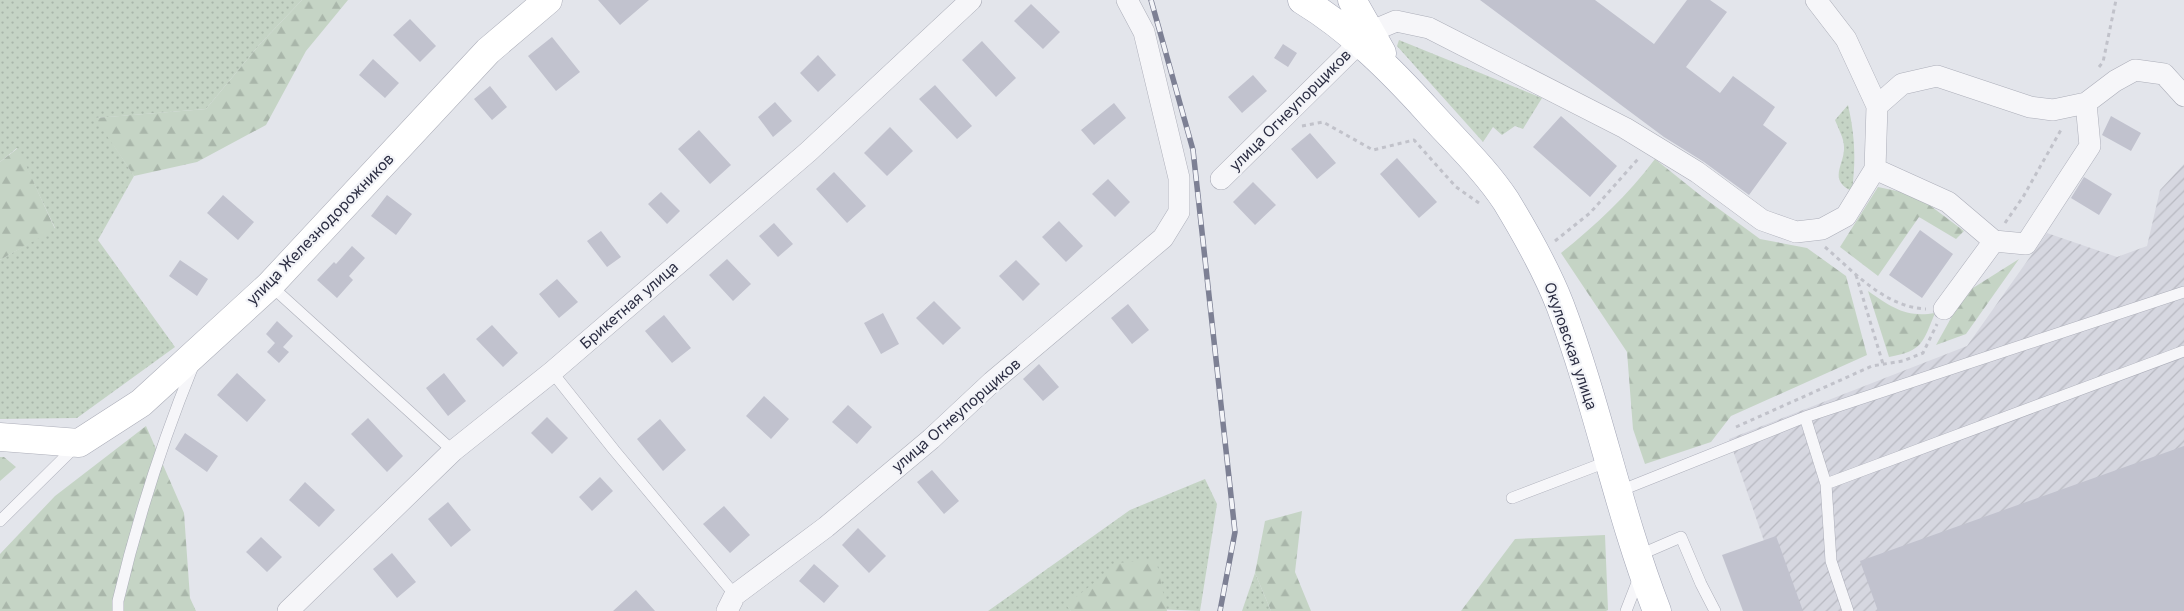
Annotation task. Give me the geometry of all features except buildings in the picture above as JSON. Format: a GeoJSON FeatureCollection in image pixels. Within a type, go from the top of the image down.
{"type":"FeatureCollection","features":[{"type":"Feature","properties":{"kind":"street","name":"улица Железнодорожников"},"geometry":{"type":"LineString","coordinates":[[79,443],[141,403],[270,285],[488,51],[548,0]]}},
{"type":"Feature","properties":{"kind":"street","name":"Брикетная улица"},"geometry":{"type":"LineString","coordinates":[[288,611],[453,451],[552,372],[808,152],[971,0]]}},
{"type":"Feature","properties":{"kind":"street","name":"улица Огнеупорщиков"},"geometry":{"type":"LineString","coordinates":[[731,603],[834,521],[931,438],[992,382],[1163,238],[1179,212],[1180,178],[1144,32],[1127,0]]}},
{"type":"Feature","properties":{"kind":"street"},"geometry":{"type":"LineString","coordinates":[[1352,0],[1364,36],[1396,21],[1429,28],[1625,128],[1697,172],[1762,220],[1796,232],[1814,230],[1846,216],[1875,169],[1877,106],[1846,39],[1816,0]]}},
{"type":"Feature","properties":{"kind":"street","name":"Окуловская улица"},"geometry":{"type":"LineString","coordinates":[[1310,3],[1364,36],[1394,74],[1472,160],[1505,200],[1536,254],[1559,304],[1585,382],[1647,589]]}},
{"type":"Feature","properties":{"kind":"street","name":"улица Огнеупорщиков"},"geometry":{"type":"LineString","coordinates":[[1221,179],[1364,36]]}},
{"type":"Feature","properties":{"kind":"street"},"geometry":{"type":"LineString","coordinates":[[1877,106],[1902,84],[1937,76],[2030,107],[2053,110],[2086,103],[2115,81],[2135,70],[2164,74],[2184,96]]}},
{"type":"Feature","properties":{"kind":"street"},"geometry":{"type":"LineString","coordinates":[[1875,169],[1948,202],[1994,240],[2026,244],[2090,146],[2086,103]]}},
{"type":"Feature","properties":{"kind":"street"},"geometry":{"type":"LineString","coordinates":[[1944,309],[1994,240]]}},
{"type":"Feature","properties":{"kind":"street"},"geometry":{"type":"LineString","coordinates":[[0,437],[79,443]]}},
{"type":"Feature","properties":{"kind":"lane"},"geometry":{"type":"LineString","coordinates":[[270,285],[453,451]]}},
{"type":"Feature","properties":{"kind":"lane"},"geometry":{"type":"LineString","coordinates":[[1617,492],[1805,417],[2184,292]]}},
{"type":"Feature","properties":{"kind":"lane"},"geometry":{"type":"LineString","coordinates":[[118,611],[118,601],[132,541],[172,418],[201,348]]}},
{"type":"Feature","properties":{"kind":"lane"},"geometry":{"type":"LineString","coordinates":[[1826,484],[2184,351]]}},
{"type":"Feature","properties":{"kind":"lane"},"geometry":{"type":"LineString","coordinates":[[552,372],[731,603]]}},
{"type":"Feature","properties":{"kind":"lane"},"geometry":{"type":"LineString","coordinates":[[1805,417],[1826,484],[1831,561],[1848,611]]}},
{"type":"Feature","properties":{"kind":"lane"},"geometry":{"type":"LineString","coordinates":[[0,521],[79,443]]}},
{"type":"Feature","properties":{"kind":"lane"},"geometry":{"type":"LineString","coordinates":[[1512,498],[1608,461]]}},
{"type":"Feature","properties":{"kind":"lane"},"geometry":{"type":"LineString","coordinates":[[1626,611],[1647,589],[1681,537],[1715,611]]}},
{"type":"Feature","properties":{"kind":"path"},"geometry":{"type":"LineString","coordinates":[[1298,127],[1323,122],[1373,150],[1414,140],[1456,187],[1484,207],[1505,200]]}},
{"type":"Feature","properties":{"kind":"path"},"geometry":{"type":"LineString","coordinates":[[1536,254],[1590,213],[1621,181],[1636,160],[1655,148]]}},
{"type":"Feature","properties":{"kind":"path"},"geometry":{"type":"LineString","coordinates":[[1719,450],[1722,437],[1741,424],[1872,366],[1903,361],[1923,353],[1944,309],[1918,308],[1896,303],[1856,274],[1814,230]]}},
{"type":"Feature","properties":{"kind":"path"},"geometry":{"type":"LineString","coordinates":[[1856,274],[1883,364]]}},
{"type":"Feature","properties":{"kind":"shaded area"},"geometry":{"type":"Polygon","coordinates":[[[2184,164],[2184,611],[1788,611],[1729,439],[1967,346],[2047,233],[2117,257],[2147,246],[2160,190],[2184,164]]]}},
{"type":"Feature","properties":{"kind":"green space"},"geometry":{"type":"Polygon","coordinates":[[[0,0],[302,0],[260,44],[206,109],[96,118],[134,176],[98,240],[175,347],[77,418],[0,419],[0,260],[55,228],[17,148],[0,162],[0,0]]]}},
{"type":"Feature","properties":{"kind":"green space"},"geometry":{"type":"Polygon","coordinates":[[[302,0],[348,0],[306,51],[266,125],[197,162],[134,176],[95,118],[206,109],[260,44],[302,0]]]}},
{"type":"Feature","properties":{"kind":"green space"},"geometry":{"type":"Polygon","coordinates":[[[1399,40],[1542,98],[1523,129],[1515,126],[1502,135],[1493,127],[1483,142],[1397,46],[1399,40]]]}},
{"type":"Feature","properties":{"kind":"green space"},"geometry":{"type":"Polygon","coordinates":[[[1848,105],[1854,148],[1852,191],[1840,182],[1839,171],[1844,153],[1844,144],[1835,120],[1848,105]]]}},
{"type":"Feature","properties":{"kind":"green space"},"geometry":{"type":"Polygon","coordinates":[[[18,148],[55,229],[0,260],[0,162],[18,148]]]}},
{"type":"Feature","properties":{"kind":"green space"},"geometry":{"type":"Polygon","coordinates":[[[1655,159],[1760,239],[1807,248],[1846,276],[1867,355],[1731,416],[1711,442],[1645,464],[1633,429],[1627,352],[1561,253],[1611,209],[1655,159]]]}},
{"type":"Feature","properties":{"kind":"green space"},"geometry":{"type":"Polygon","coordinates":[[[1878,187],[1916,195],[1964,231],[1956,239],[1919,217],[1878,276],[1840,247],[1878,187]]]}},
{"type":"Feature","properties":{"kind":"green space"},"geometry":{"type":"Polygon","coordinates":[[[2019,259],[1966,334],[1936,345],[1965,293],[2019,259]]]}},
{"type":"Feature","properties":{"kind":"green space"},"geometry":{"type":"Polygon","coordinates":[[[1868,291],[1899,310],[1916,314],[1935,313],[1928,331],[1920,344],[1909,352],[1889,357],[1868,291]]]}},
{"type":"Feature","properties":{"kind":"green space"},"geometry":{"type":"Polygon","coordinates":[[[146,426],[184,513],[190,598],[196,611],[0,611],[0,554],[55,496],[146,426]]]}},
{"type":"Feature","properties":{"kind":"green space"},"geometry":{"type":"Polygon","coordinates":[[[0,457],[4,457],[16,467],[0,481],[0,457]]]}},
{"type":"Feature","properties":{"kind":"green space"},"geometry":{"type":"Polygon","coordinates":[[[1205,479],[1217,504],[1200,611],[1067,605],[1071,611],[988,611],[1130,510],[1205,479]]]}},
{"type":"Feature","properties":{"kind":"green space"},"geometry":{"type":"Polygon","coordinates":[[[1302,511],[1295,572],[1311,611],[1271,611],[1255,573],[1265,521],[1302,511]]]}},
{"type":"Feature","properties":{"kind":"green space"},"geometry":{"type":"Polygon","coordinates":[[[1605,535],[1608,610],[1461,611],[1515,539],[1605,535]]]}},
{"type":"Feature","properties":{"kind":"green space"},"geometry":{"type":"Polygon","coordinates":[[[1156,559],[1167,611],[1071,611],[1066,605],[1119,563],[1156,559]]]}},
{"type":"Feature","properties":{"kind":"green space"},"geometry":{"type":"Polygon","coordinates":[[[1255,573],[1271,611],[1242,611],[1255,573]]]}},
{"type":"Feature","properties":{"kind":"railway"},"geometry":{"type":"LineString","coordinates":[[1151,0],[1193,150],[1235,532],[1220,611]]}}]}
